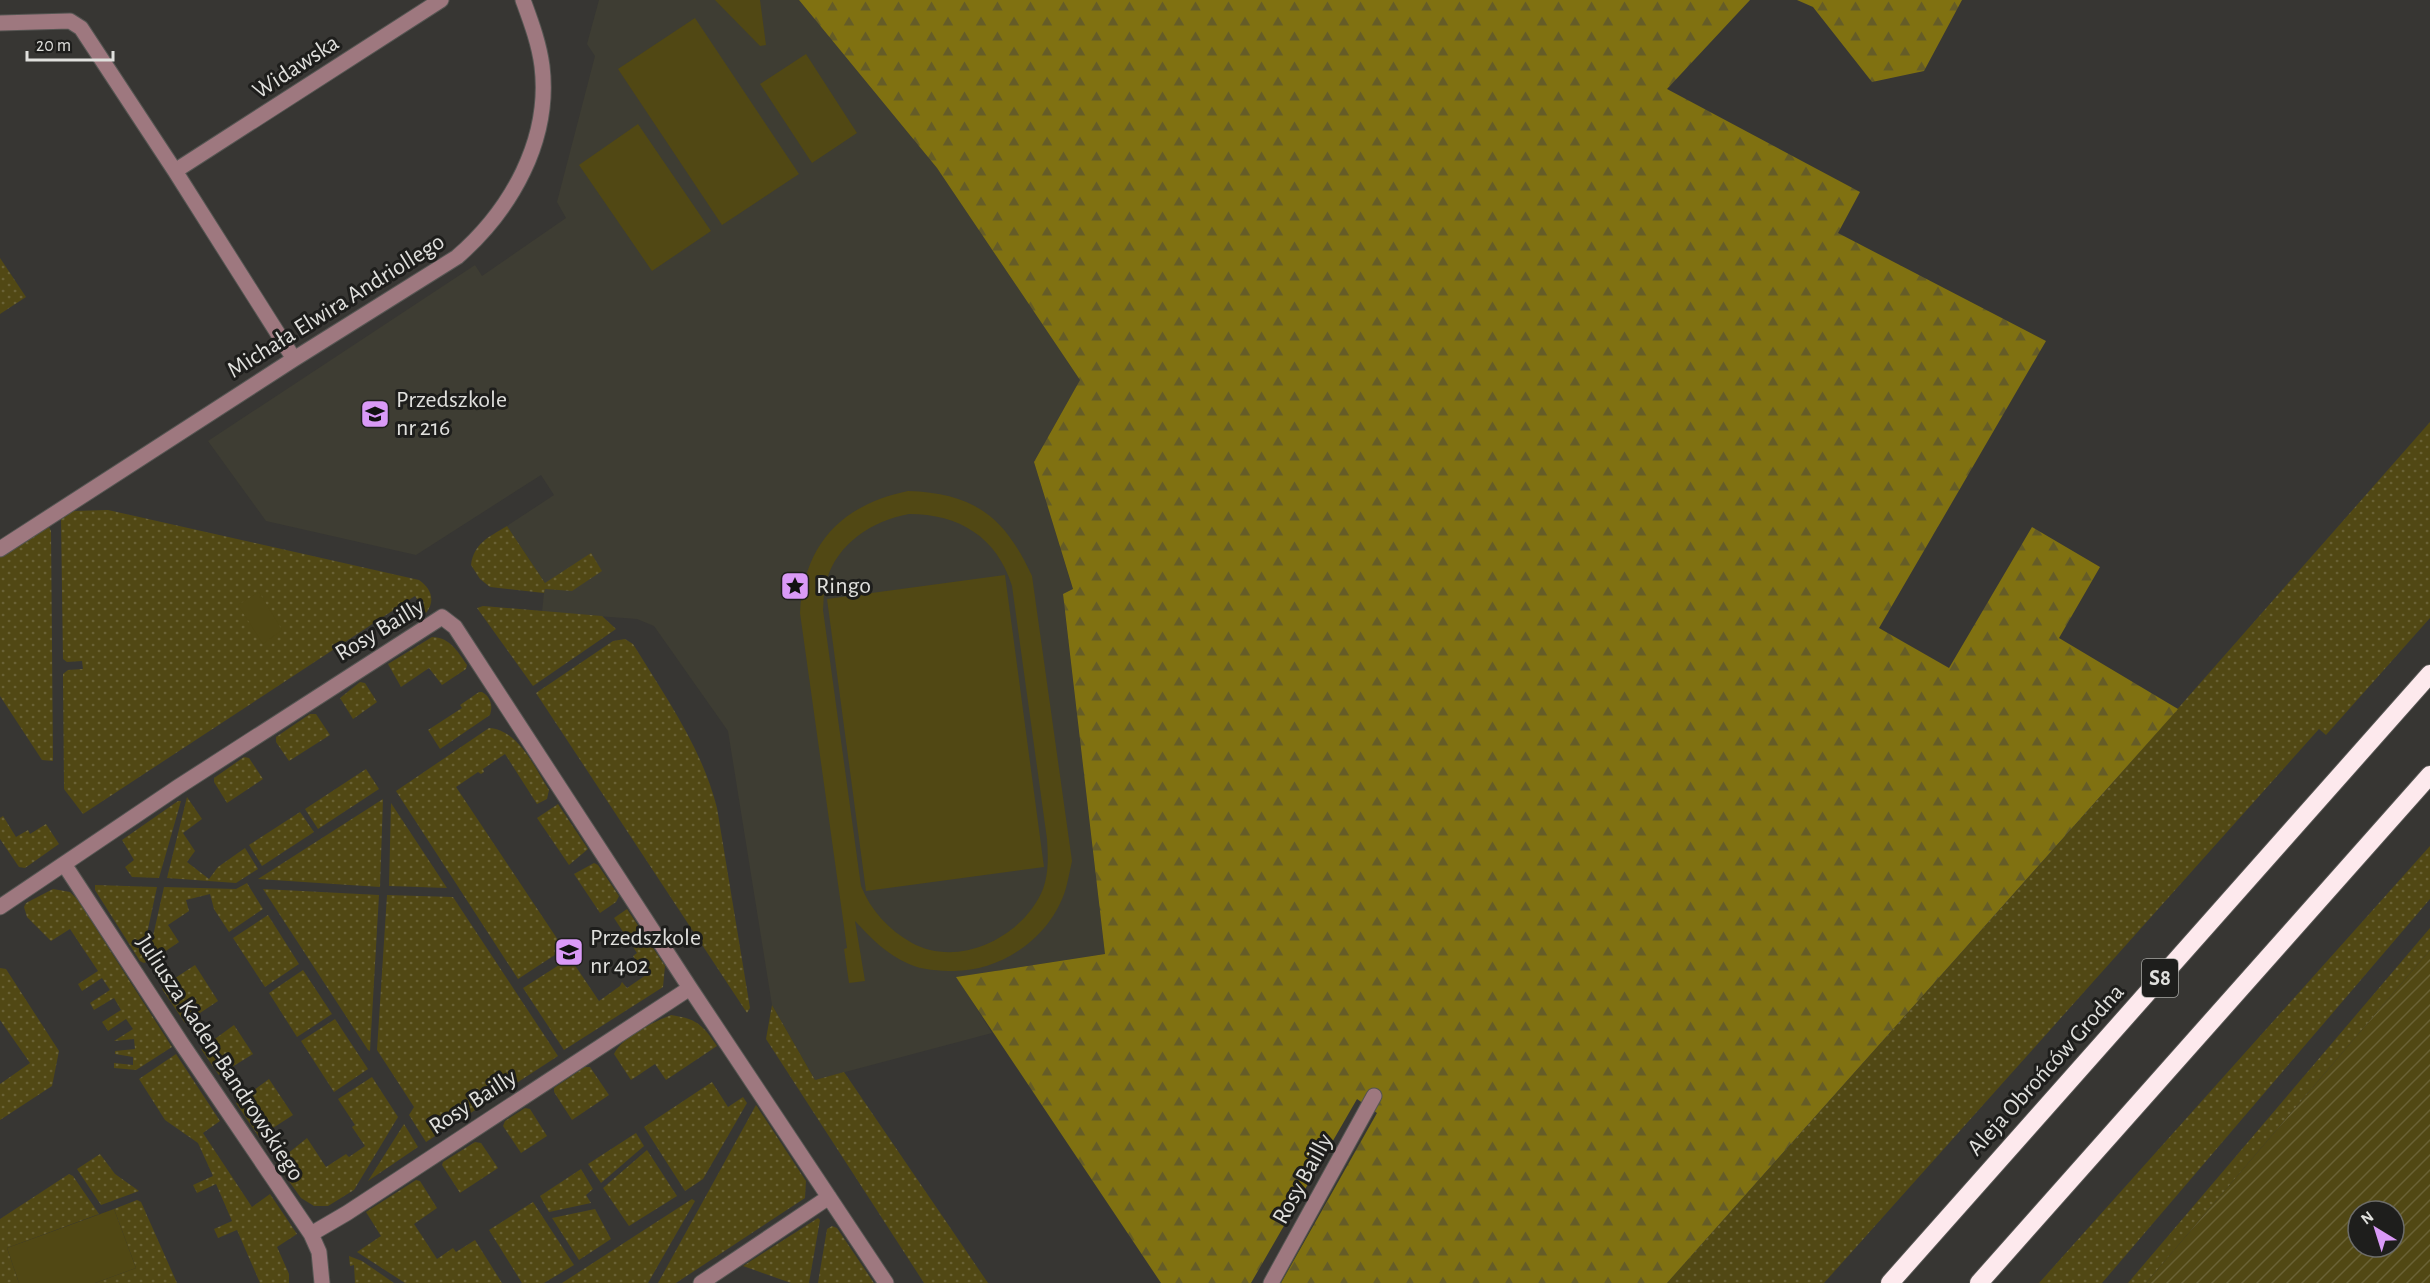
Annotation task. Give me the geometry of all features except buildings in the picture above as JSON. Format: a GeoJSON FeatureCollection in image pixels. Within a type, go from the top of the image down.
{"type":"FeatureCollection","features":[{"type":"Feature","properties":{"kind":"highway","name":"Aleja Obrońców Grodna"},"geometry":{"type":"LineString","coordinates":[[1890,1283],[2430,674]]}},
{"type":"Feature","properties":{"kind":"highway"},"geometry":{"type":"LineString","coordinates":[[1980,1283],[2430,775]]}},
{"type":"Feature","properties":{"kind":"street","name":"Widawska"},"geometry":{"type":"LineString","coordinates":[[175,171],[441,0]]}},
{"type":"Feature","properties":{"kind":"street","name":"Michała Elwira Andriollego"},"geometry":{"type":"LineString","coordinates":[[0,549],[294,359],[457,257],[478,239],[504,207],[532,152],[540,118],[542,66],[538,43],[523,0]]}},
{"type":"Feature","properties":{"kind":"street"},"geometry":{"type":"LineString","coordinates":[[0,23],[70,21],[81,28],[294,359]]}},
{"type":"Feature","properties":{"kind":"street","name":"Rosy Bailly"},"geometry":{"type":"LineString","coordinates":[[0,908],[178,786],[442,617],[455,627],[690,988],[886,1283]]}},
{"type":"Feature","properties":{"kind":"street","name":"Juliusza Kaden-Bandrowskiego"},"geometry":{"type":"LineString","coordinates":[[64,864],[311,1234],[319,1252],[322,1283]]}},
{"type":"Feature","properties":{"kind":"street","name":"Rosy Bailly"},"geometry":{"type":"LineString","coordinates":[[311,1234],[347,1214],[690,988]]}},
{"type":"Feature","properties":{"kind":"street","name":"Rosy Bailly"},"geometry":{"type":"LineString","coordinates":[[1271,1283],[1374,1096]]}},
{"type":"Feature","properties":{"kind":"street"},"geometry":{"type":"LineString","coordinates":[[700,1283],[829,1197]]}},
{"type":"Feature","properties":{"kind":"shaded area"},"geometry":{"type":"Polygon","coordinates":[[[599,0],[799,0],[937,168],[1080,380],[1034,462],[1073,590],[1063,595],[1105,954],[957,977],[992,1033],[815,1080],[772,1005],[728,731],[654,626],[637,619],[542,612],[545,583],[507,526],[554,495],[541,475],[416,555],[266,521],[208,441],[475,265],[482,276],[566,218],[557,202],[595,56],[587,44],[599,0]]]}},
{"type":"Feature","properties":{"kind":"shaded area"},"geometry":{"type":"Polygon","coordinates":[[[715,0],[760,0],[766,45],[760,46],[715,0]]]}},
{"type":"Feature","properties":{"kind":"shaded area"},"geometry":{"type":"Polygon","coordinates":[[[695,18],[799,174],[722,225],[618,69],[695,18]]]}},
{"type":"Feature","properties":{"kind":"shaded area"},"geometry":{"type":"Polygon","coordinates":[[[806,54],[857,133],[812,163],[760,84],[806,54]]]}},
{"type":"Feature","properties":{"kind":"shaded area"},"geometry":{"type":"Polygon","coordinates":[[[638,124],[711,231],[652,271],[579,165],[638,124]]]}},
{"type":"Feature","properties":{"kind":"shaded area"},"geometry":{"type":"Polygon","coordinates":[[[0,258],[26,297],[0,314],[0,258]]]}},
{"type":"Feature","properties":{"kind":"shaded area"},"geometry":{"type":"Polygon","coordinates":[[[2430,422],[2430,618],[2326,735],[2319,729],[1824,1283],[1667,1283],[2107,789],[2430,422]]]}},
{"type":"Feature","properties":{"kind":"shaded area"},"geometry":{"type":"Polygon","coordinates":[[[908,491],[931,493],[969,503],[985,512],[998,524],[1022,555],[1032,576],[1072,861],[1066,888],[1049,921],[1023,948],[1007,957],[990,965],[972,969],[942,971],[919,968],[886,950],[855,921],[865,981],[849,983],[844,949],[847,948],[800,613],[809,567],[830,531],[863,506],[884,497],[908,491]],[[909,514],[895,517],[869,528],[847,545],[831,568],[824,592],[823,610],[861,886],[875,912],[896,932],[912,943],[931,950],[950,952],[970,950],[1006,934],[1034,906],[1045,883],[1048,858],[1047,839],[1012,586],[997,554],[986,542],[960,524],[927,515],[909,514]]]}},
{"type":"Feature","properties":{"kind":"shaded area"},"geometry":{"type":"Polygon","coordinates":[[[108,510],[419,580],[427,587],[431,595],[431,604],[426,613],[415,596],[83,814],[64,789],[63,674],[68,670],[83,669],[82,661],[67,662],[63,659],[61,519],[71,511],[108,510]]]}},
{"type":"Feature","properties":{"kind":"shaded area"},"geometry":{"type":"Polygon","coordinates":[[[507,526],[545,583],[591,553],[602,571],[572,591],[545,589],[544,593],[490,587],[480,579],[471,565],[473,557],[483,541],[507,526]]]}},
{"type":"Feature","properties":{"kind":"shaded area"},"geometry":{"type":"Polygon","coordinates":[[[45,527],[49,527],[51,531],[53,761],[42,760],[0,696],[0,557],[45,527]]]}},
{"type":"Feature","properties":{"kind":"shaded area"},"geometry":{"type":"Polygon","coordinates":[[[1005,575],[1044,867],[866,891],[827,599],[1005,575]]]}},
{"type":"Feature","properties":{"kind":"shaded area"},"geometry":{"type":"Polygon","coordinates":[[[259,592],[282,630],[263,644],[238,605],[259,592]]]}},
{"type":"Feature","properties":{"kind":"shaded area"},"geometry":{"type":"Polygon","coordinates":[[[483,606],[602,616],[616,629],[533,686],[477,608],[483,606]]]}},
{"type":"Feature","properties":{"kind":"shaded area"},"geometry":{"type":"Polygon","coordinates":[[[432,637],[449,642],[467,665],[466,669],[442,685],[429,668],[401,687],[388,664],[432,637]]]}},
{"type":"Feature","properties":{"kind":"shaded area"},"geometry":{"type":"Polygon","coordinates":[[[625,639],[633,644],[670,703],[692,743],[710,786],[717,808],[750,1008],[747,1013],[536,693],[613,641],[625,639]]]}},
{"type":"Feature","properties":{"kind":"shaded area"},"geometry":{"type":"Polygon","coordinates":[[[360,682],[365,683],[377,702],[353,719],[340,698],[360,682]]]}},
{"type":"Feature","properties":{"kind":"shaded area"},"geometry":{"type":"Polygon","coordinates":[[[479,692],[485,694],[489,699],[490,715],[440,749],[428,730],[462,708],[460,705],[479,692]]]}},
{"type":"Feature","properties":{"kind":"shaded area"},"geometry":{"type":"Polygon","coordinates":[[[310,714],[316,714],[330,735],[289,761],[276,742],[276,737],[310,714]]]}},
{"type":"Feature","properties":{"kind":"shaded area"},"geometry":{"type":"Polygon","coordinates":[[[489,728],[500,730],[517,742],[549,790],[547,799],[537,804],[505,754],[483,769],[484,772],[481,774],[478,772],[456,787],[564,949],[518,979],[396,791],[489,728]]]}},
{"type":"Feature","properties":{"kind":"shaded area"},"geometry":{"type":"Polygon","coordinates":[[[244,757],[249,758],[263,779],[227,803],[214,782],[214,778],[244,757]]]}},
{"type":"Feature","properties":{"kind":"shaded area"},"geometry":{"type":"Polygon","coordinates":[[[366,769],[379,789],[318,829],[305,809],[366,769]]]}},
{"type":"Feature","properties":{"kind":"shaded area"},"geometry":{"type":"Polygon","coordinates":[[[187,797],[202,819],[183,833],[195,851],[187,862],[209,879],[218,867],[245,848],[258,869],[236,883],[167,878],[187,797]]]}},
{"type":"Feature","properties":{"kind":"shaded area"},"geometry":{"type":"Polygon","coordinates":[[[383,799],[380,887],[258,879],[383,799]]]}},
{"type":"Feature","properties":{"kind":"shaded area"},"geometry":{"type":"Polygon","coordinates":[[[181,801],[159,878],[132,877],[125,867],[134,860],[122,840],[181,801]]]}},
{"type":"Feature","properties":{"kind":"shaded area"},"geometry":{"type":"Polygon","coordinates":[[[391,803],[447,888],[389,886],[391,803]]]}},
{"type":"Feature","properties":{"kind":"shaded area"},"geometry":{"type":"Polygon","coordinates":[[[558,804],[588,849],[569,865],[537,818],[558,804]]]}},
{"type":"Feature","properties":{"kind":"shaded area"},"geometry":{"type":"Polygon","coordinates":[[[300,812],[314,832],[262,866],[249,845],[300,812]]]}},
{"type":"Feature","properties":{"kind":"shaded area"},"geometry":{"type":"Polygon","coordinates":[[[3,816],[16,837],[28,830],[30,834],[46,824],[59,844],[25,868],[19,867],[0,839],[0,818],[3,816]]]}},
{"type":"Feature","properties":{"kind":"shaded area"},"geometry":{"type":"Polygon","coordinates":[[[2430,846],[2430,899],[2102,1283],[2039,1283],[2430,846]]]}},
{"type":"Feature","properties":{"kind":"shaded area"},"geometry":{"type":"Polygon","coordinates":[[[594,863],[598,865],[619,896],[616,902],[600,913],[574,874],[594,863]]]}},
{"type":"Feature","properties":{"kind":"shaded area"},"geometry":{"type":"Polygon","coordinates":[[[247,883],[263,909],[229,932],[214,909],[210,894],[186,900],[189,911],[168,925],[179,942],[157,957],[151,945],[164,887],[236,889],[247,883]]]}},
{"type":"Feature","properties":{"kind":"shaded area"},"geometry":{"type":"Polygon","coordinates":[[[95,885],[157,887],[145,943],[151,960],[144,963],[140,961],[95,890],[95,885]]]}},
{"type":"Feature","properties":{"kind":"shaded area"},"geometry":{"type":"Polygon","coordinates":[[[53,889],[70,892],[77,899],[172,1047],[136,1070],[114,1068],[114,1063],[133,1065],[133,1057],[115,1054],[115,1051],[135,1049],[134,1039],[114,1041],[133,1029],[126,1019],[108,1031],[102,1022],[121,1010],[114,998],[94,1010],[90,1003],[110,990],[102,978],[82,991],[78,984],[98,971],[70,929],[51,941],[27,917],[24,907],[26,903],[53,889]]]}},
{"type":"Feature","properties":{"kind":"shaded area"},"geometry":{"type":"Polygon","coordinates":[[[263,889],[379,895],[370,1051],[368,1050],[263,889]]]}},
{"type":"Feature","properties":{"kind":"shaded area"},"geometry":{"type":"Polygon","coordinates":[[[387,895],[453,897],[558,1056],[426,1142],[409,1115],[414,1107],[377,1050],[387,895]]]}},
{"type":"Feature","properties":{"kind":"shaded area"},"geometry":{"type":"Polygon","coordinates":[[[627,909],[665,966],[663,987],[564,1050],[523,988],[570,958],[599,1001],[620,986],[622,982],[627,988],[646,975],[633,956],[637,953],[614,918],[627,909]]]}},
{"type":"Feature","properties":{"kind":"shaded area"},"geometry":{"type":"Polygon","coordinates":[[[268,915],[299,964],[265,987],[233,938],[268,915]]]}},
{"type":"Feature","properties":{"kind":"shaded area"},"geometry":{"type":"Polygon","coordinates":[[[2430,928],[2430,950],[2146,1283],[2128,1283],[2430,928]]]}},
{"type":"Feature","properties":{"kind":"shaded area"},"geometry":{"type":"Polygon","coordinates":[[[2430,950],[2430,1283],[2146,1283],[2430,950]]]}},
{"type":"Feature","properties":{"kind":"shaded area"},"geometry":{"type":"Polygon","coordinates":[[[195,965],[218,1001],[185,1023],[162,989],[163,986],[195,965]]]}},
{"type":"Feature","properties":{"kind":"shaded area"},"geometry":{"type":"Polygon","coordinates":[[[0,968],[6,969],[59,1051],[52,1086],[0,1120],[0,1084],[30,1063],[0,1020],[0,968]]]}},
{"type":"Feature","properties":{"kind":"shaded area"},"geometry":{"type":"Polygon","coordinates":[[[303,970],[332,1014],[297,1037],[269,993],[303,970]]]}},
{"type":"Feature","properties":{"kind":"shaded area"},"geometry":{"type":"Polygon","coordinates":[[[772,1005],[815,1080],[844,1072],[988,1283],[924,1283],[766,1039],[772,1005]]]}},
{"type":"Feature","properties":{"kind":"shaded area"},"geometry":{"type":"Polygon","coordinates":[[[671,1015],[687,1018],[698,1024],[717,1046],[666,1080],[655,1064],[631,1080],[614,1054],[631,1036],[671,1015]]]}},
{"type":"Feature","properties":{"kind":"shaded area"},"geometry":{"type":"Polygon","coordinates":[[[335,1019],[368,1069],[334,1092],[301,1041],[335,1019]]]}},
{"type":"Feature","properties":{"kind":"shaded area"},"geometry":{"type":"Polygon","coordinates":[[[234,1025],[253,1054],[219,1075],[201,1049],[234,1025]]]}},
{"type":"Feature","properties":{"kind":"shaded area"},"geometry":{"type":"Polygon","coordinates":[[[176,1054],[220,1121],[203,1133],[252,1207],[270,1194],[297,1234],[277,1247],[289,1274],[289,1283],[260,1283],[237,1230],[218,1238],[214,1229],[232,1221],[216,1184],[197,1193],[193,1185],[213,1176],[198,1143],[165,1120],[139,1079],[176,1054]]]}},
{"type":"Feature","properties":{"kind":"shaded area"},"geometry":{"type":"Polygon","coordinates":[[[585,1067],[590,1067],[609,1095],[572,1120],[554,1092],[554,1088],[585,1067]]]}},
{"type":"Feature","properties":{"kind":"shaded area"},"geometry":{"type":"Polygon","coordinates":[[[372,1077],[398,1117],[354,1190],[328,1206],[314,1206],[301,1198],[276,1163],[307,1138],[326,1167],[346,1154],[349,1157],[365,1146],[352,1127],[355,1125],[338,1099],[372,1077]]]}},
{"type":"Feature","properties":{"kind":"shaded area"},"geometry":{"type":"Polygon","coordinates":[[[269,1079],[293,1115],[259,1137],[236,1103],[269,1079]]]}},
{"type":"Feature","properties":{"kind":"shaded area"},"geometry":{"type":"Polygon","coordinates":[[[712,1082],[728,1107],[743,1097],[747,1103],[703,1179],[685,1191],[644,1127],[712,1082]]]}},
{"type":"Feature","properties":{"kind":"shaded area"},"geometry":{"type":"Polygon","coordinates":[[[756,1105],[806,1181],[805,1198],[676,1283],[658,1283],[756,1105]]]}},
{"type":"Feature","properties":{"kind":"shaded area"},"geometry":{"type":"Polygon","coordinates":[[[525,1108],[530,1109],[547,1136],[521,1153],[503,1126],[505,1121],[525,1108]]]}},
{"type":"Feature","properties":{"kind":"shaded area"},"geometry":{"type":"Polygon","coordinates":[[[404,1124],[418,1147],[368,1181],[404,1124]]]}},
{"type":"Feature","properties":{"kind":"shaded area"},"geometry":{"type":"Polygon","coordinates":[[[636,1133],[644,1146],[601,1183],[588,1164],[636,1133]]]}},
{"type":"Feature","properties":{"kind":"shaded area"},"geometry":{"type":"Polygon","coordinates":[[[475,1142],[481,1143],[498,1168],[460,1193],[442,1165],[443,1162],[475,1142]]]}},
{"type":"Feature","properties":{"kind":"shaded area"},"geometry":{"type":"Polygon","coordinates":[[[647,1150],[677,1196],[629,1226],[603,1188],[647,1150]]]}},
{"type":"Feature","properties":{"kind":"shaded area"},"geometry":{"type":"Polygon","coordinates":[[[100,1154],[115,1174],[139,1191],[101,1205],[77,1169],[100,1154]]]}},
{"type":"Feature","properties":{"kind":"shaded area"},"geometry":{"type":"Polygon","coordinates":[[[581,1169],[593,1189],[586,1195],[591,1203],[549,1212],[540,1196],[581,1169]]]}},
{"type":"Feature","properties":{"kind":"shaded area"},"geometry":{"type":"Polygon","coordinates":[[[69,1174],[73,1176],[99,1214],[7,1248],[19,1283],[0,1283],[0,1219],[69,1174]]]}},
{"type":"Feature","properties":{"kind":"shaded area"},"geometry":{"type":"Polygon","coordinates":[[[416,1180],[420,1181],[437,1208],[414,1224],[437,1259],[453,1248],[456,1252],[475,1240],[502,1283],[405,1283],[357,1252],[381,1236],[366,1212],[416,1180]]]}},
{"type":"Feature","properties":{"kind":"shaded area"},"geometry":{"type":"Polygon","coordinates":[[[692,1199],[695,1201],[648,1283],[562,1283],[692,1199]]]}},
{"type":"Feature","properties":{"kind":"shaded area"},"geometry":{"type":"Polygon","coordinates":[[[137,1200],[141,1202],[177,1283],[95,1283],[136,1268],[114,1209],[137,1200]]]}},
{"type":"Feature","properties":{"kind":"shaded area"},"geometry":{"type":"Polygon","coordinates":[[[533,1202],[574,1265],[544,1283],[522,1283],[489,1230],[533,1202]]]}},
{"type":"Feature","properties":{"kind":"shaded area"},"geometry":{"type":"Polygon","coordinates":[[[114,1209],[136,1268],[95,1283],[19,1283],[7,1248],[114,1209]]]}},
{"type":"Feature","properties":{"kind":"shaded area"},"geometry":{"type":"Polygon","coordinates":[[[595,1209],[611,1239],[579,1260],[552,1218],[595,1209]]]}},
{"type":"Feature","properties":{"kind":"shaded area"},"geometry":{"type":"Polygon","coordinates":[[[818,1218],[820,1220],[809,1283],[791,1283],[743,1266],[818,1218]]]}},
{"type":"Feature","properties":{"kind":"shaded area"},"geometry":{"type":"Polygon","coordinates":[[[832,1226],[837,1228],[874,1283],[818,1283],[827,1229],[832,1226]]]}},
{"type":"Feature","properties":{"kind":"shaded area"},"geometry":{"type":"Polygon","coordinates":[[[349,1256],[362,1261],[394,1283],[355,1283],[354,1265],[350,1266],[349,1256]]]}},
{"type":"Feature","properties":{"kind":"green space"},"geometry":{"type":"Polygon","coordinates":[[[799,0],[1750,0],[1667,89],[1860,192],[1838,233],[2046,341],[1879,628],[1949,668],[2032,527],[2100,567],[2059,638],[2178,709],[1667,1283],[1281,1283],[1377,1113],[1357,1099],[1251,1283],[1161,1283],[956,977],[1105,954],[1063,594],[1073,589],[1034,462],[1080,380],[937,168],[799,0]]]}},
{"type":"Feature","properties":{"kind":"green space"},"geometry":{"type":"Polygon","coordinates":[[[1797,0],[1962,0],[1924,71],[1872,82],[1813,7],[1797,0]]]}},
{"type":"Feature","properties":{"kind":"place","name":"Przedszkole nr 216"},"geometry":{"type":"Point","coordinates":[375,414]}},
{"type":"Feature","properties":{"kind":"place","name":"Ringo"},"geometry":{"type":"Point","coordinates":[795,586]}},
{"type":"Feature","properties":{"kind":"place","name":"Przedszkole nr 402"},"geometry":{"type":"Point","coordinates":[569,952]}}]}
